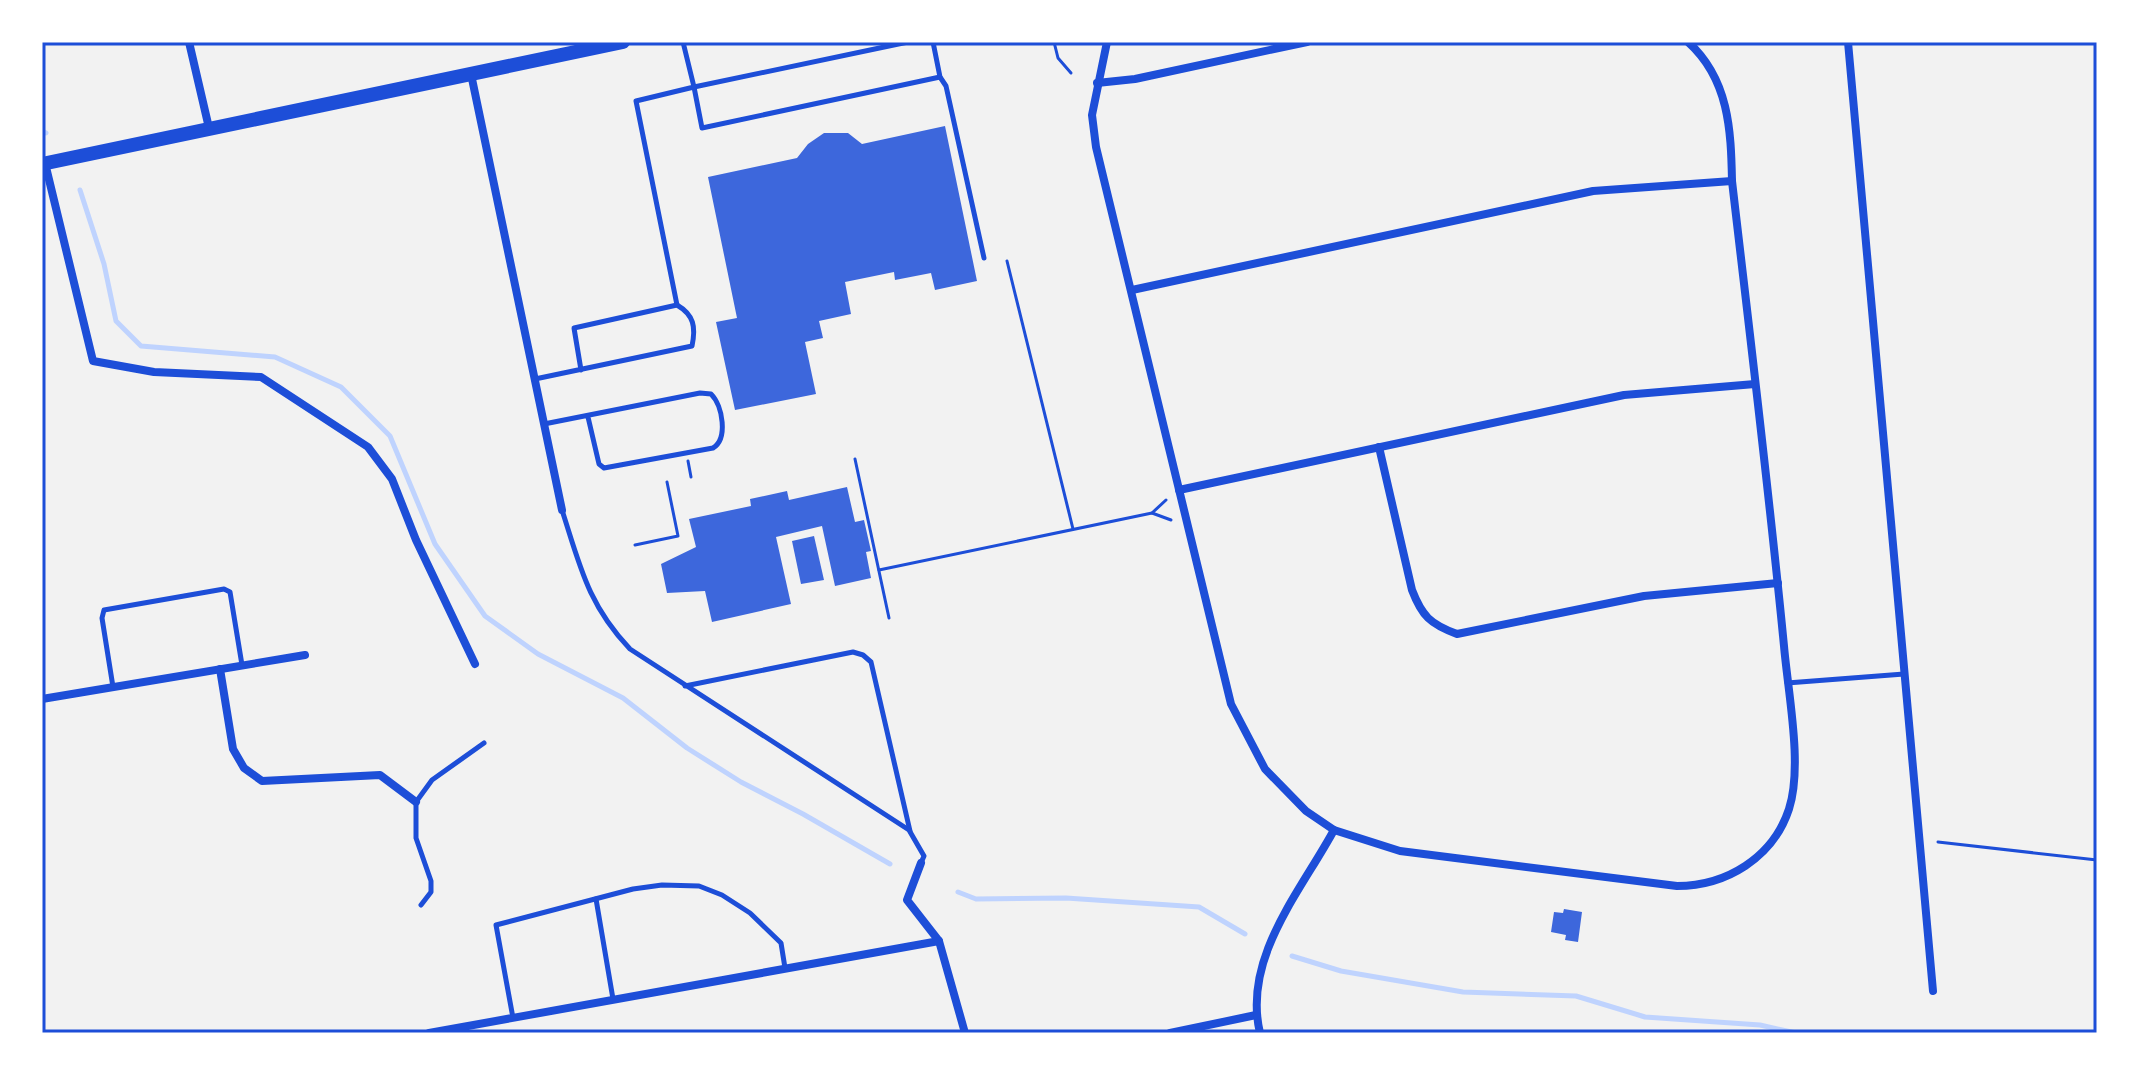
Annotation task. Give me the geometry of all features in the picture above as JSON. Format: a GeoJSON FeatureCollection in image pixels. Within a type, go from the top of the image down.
{"type":"FeatureCollection","features":[{"type":"Feature","properties":{"kind":"main road"},"geometry":{"type":"LineString","coordinates":[[44,164],[623,42]]}},
{"type":"Feature","properties":{"kind":"street"},"geometry":{"type":"LineString","coordinates":[[189,42],[209,128]]}},
{"type":"Feature","properties":{"kind":"street"},"geometry":{"type":"LineString","coordinates":[[1107,42],[1092,115],[1096,147],[1231,704],[1265,769],[1306,811],[1334,830],[1400,851],[1677,886],[1708,884],[1738,871],[1763,852],[1788,812],[1793,796],[1795,765],[1778,583],[1732,181],[1731,127],[1709,65],[1688,42]]}},
{"type":"Feature","properties":{"kind":"street"},"geometry":{"type":"LineString","coordinates":[[1097,83],[1135,79],[1307,42]]}},
{"type":"Feature","properties":{"kind":"street"},"geometry":{"type":"LineString","coordinates":[[1848,42],[1933,991]]}},
{"type":"Feature","properties":{"kind":"street"},"geometry":{"type":"LineString","coordinates":[[471,74],[562,510]]}},
{"type":"Feature","properties":{"kind":"street"},"geometry":{"type":"LineString","coordinates":[[44,164],[93,361],[154,372],[261,377],[368,447],[392,479],[416,540],[475,664]]}},
{"type":"Feature","properties":{"kind":"street"},"geometry":{"type":"LineString","coordinates":[[1132,290],[1593,191],[1732,181]]}},
{"type":"Feature","properties":{"kind":"street"},"geometry":{"type":"LineString","coordinates":[[1179,490],[1624,395],[1755,384]]}},
{"type":"Feature","properties":{"kind":"street"},"geometry":{"type":"LineString","coordinates":[[1379,447],[1412,590],[1420,610],[1436,626],[1457,634],[1644,596],[1778,583]]}},
{"type":"Feature","properties":{"kind":"street"},"geometry":{"type":"LineString","coordinates":[[42,699],[305,655]]}},
{"type":"Feature","properties":{"kind":"street"},"geometry":{"type":"LineString","coordinates":[[220,669],[233,749],[244,768],[262,781],[380,775],[416,802]]}},
{"type":"Feature","properties":{"kind":"street"},"geometry":{"type":"LineString","coordinates":[[1260,1033],[1256,1015],[1261,966],[1272,940],[1334,830]]}},
{"type":"Feature","properties":{"kind":"street"},"geometry":{"type":"LineString","coordinates":[[921,863],[907,900],[939,941],[965,1033]]}},
{"type":"Feature","properties":{"kind":"street"},"geometry":{"type":"LineString","coordinates":[[429,1033],[939,941]]}},
{"type":"Feature","properties":{"kind":"street"},"geometry":{"type":"LineString","coordinates":[[1170,1033],[1256,1015]]}},
{"type":"Feature","properties":{"kind":"lane"},"geometry":{"type":"LineString","coordinates":[[683,42],[702,128],[940,77]]}},
{"type":"Feature","properties":{"kind":"lane"},"geometry":{"type":"LineString","coordinates":[[677,305],[636,101],[908,42]]}},
{"type":"Feature","properties":{"kind":"lane"},"geometry":{"type":"LineString","coordinates":[[933,42],[940,77],[946,86],[984,258]]}},
{"type":"Feature","properties":{"kind":"lane"},"geometry":{"type":"LineString","coordinates":[[534,380],[581,370],[692,346],[694,321],[687,311],[677,305],[574,328],[581,370]]}},
{"type":"Feature","properties":{"kind":"lane"},"geometry":{"type":"LineString","coordinates":[[544,424],[700,393],[711,394],[717,400],[723,436],[721,444],[713,448],[604,468],[599,464],[588,417]]}},
{"type":"Feature","properties":{"kind":"lane"},"geometry":{"type":"LineString","coordinates":[[562,510],[588,591],[599,612],[630,649],[890,816],[910,832]]}},
{"type":"Feature","properties":{"kind":"lane"},"geometry":{"type":"LineString","coordinates":[[113,687],[102,618],[104,610],[224,589],[230,592],[242,665]]}},
{"type":"Feature","properties":{"kind":"lane"},"geometry":{"type":"LineString","coordinates":[[684,686],[853,652],[863,655],[871,662],[910,832],[924,856],[921,863]]}},
{"type":"Feature","properties":{"kind":"lane"},"geometry":{"type":"LineString","coordinates":[[1787,683],[1905,674]]}},
{"type":"Feature","properties":{"kind":"lane"},"geometry":{"type":"LineString","coordinates":[[421,905],[431,892],[431,881],[416,838],[416,802],[432,780],[484,743]]}},
{"type":"Feature","properties":{"kind":"lane"},"geometry":{"type":"LineString","coordinates":[[513,1018],[496,925],[633,889],[662,885],[699,886],[722,895],[750,913],[781,943],[785,969]]}},
{"type":"Feature","properties":{"kind":"lane"},"geometry":{"type":"LineString","coordinates":[[596,899],[613,1000]]}},
{"type":"Feature","properties":{"kind":"path"},"geometry":{"type":"LineString","coordinates":[[1054,42],[1058,58],[1071,73]]}},
{"type":"Feature","properties":{"kind":"path"},"geometry":{"type":"LineString","coordinates":[[1007,261],[1073,529]]}},
{"type":"Feature","properties":{"kind":"path"},"geometry":{"type":"LineString","coordinates":[[686,454],[691,477]]}},
{"type":"Feature","properties":{"kind":"path"},"geometry":{"type":"LineString","coordinates":[[855,459],[889,618]]}},
{"type":"Feature","properties":{"kind":"path"},"geometry":{"type":"LineString","coordinates":[[635,545],[678,536],[667,482]]}},
{"type":"Feature","properties":{"kind":"path"},"geometry":{"type":"LineString","coordinates":[[879,570],[1152,513],[1166,500]]}},
{"type":"Feature","properties":{"kind":"path"},"geometry":{"type":"LineString","coordinates":[[1152,513],[1171,520]]}},
{"type":"Feature","properties":{"kind":"path"},"geometry":{"type":"LineString","coordinates":[[1938,842],[2097,860]]}},
{"type":"Feature","properties":{"kind":"building"},"geometry":{"type":"Polygon","coordinates":[[[945,126],[977,281],[935,290],[931,273],[895,280],[894,272],[845,282],[851,314],[819,321],[823,338],[805,342],[816,394],[735,410],[716,322],[737,318],[708,177],[797,158],[808,144],[824,133],[848,133],[862,144],[945,126]]]}},
{"type":"Feature","properties":{"kind":"building"},"geometry":{"type":"Polygon","coordinates":[[[847,487],[855,522],[864,520],[871,551],[866,552],[871,578],[835,586],[822,526],[776,537],[791,604],[712,622],[705,591],[667,593],[661,564],[696,547],[689,519],[751,506],[750,499],[787,491],[789,500],[847,487]]]}},
{"type":"Feature","properties":{"kind":"building"},"geometry":{"type":"Polygon","coordinates":[[[814,536],[824,580],[801,584],[792,541],[814,536]]]}},
{"type":"Feature","properties":{"kind":"building"},"geometry":{"type":"Polygon","coordinates":[[[1564,909],[1582,912],[1578,942],[1565,940],[1566,935],[1551,932],[1554,912],[1563,913],[1564,909]]]}},
{"type":"Feature","properties":{"kind":"waterway"},"geometry":{"type":"LineString","coordinates":[[42,131],[46,133]]}},
{"type":"Feature","properties":{"kind":"waterway"},"geometry":{"type":"LineString","coordinates":[[80,190],[104,264],[116,321],[141,346],[275,357],[341,387],[390,436],[435,544],[485,616],[538,654],[623,698],[687,748],[741,782],[890,864]]}},
{"type":"Feature","properties":{"kind":"waterway"},"geometry":{"type":"LineString","coordinates":[[958,892],[976,899],[1066,898],[1199,907],[1245,934]]}},
{"type":"Feature","properties":{"kind":"waterway"},"geometry":{"type":"LineString","coordinates":[[1292,956],[1341,971],[1463,992],[1576,996],[1645,1017],[1760,1025],[1796,1033]]}}]}
